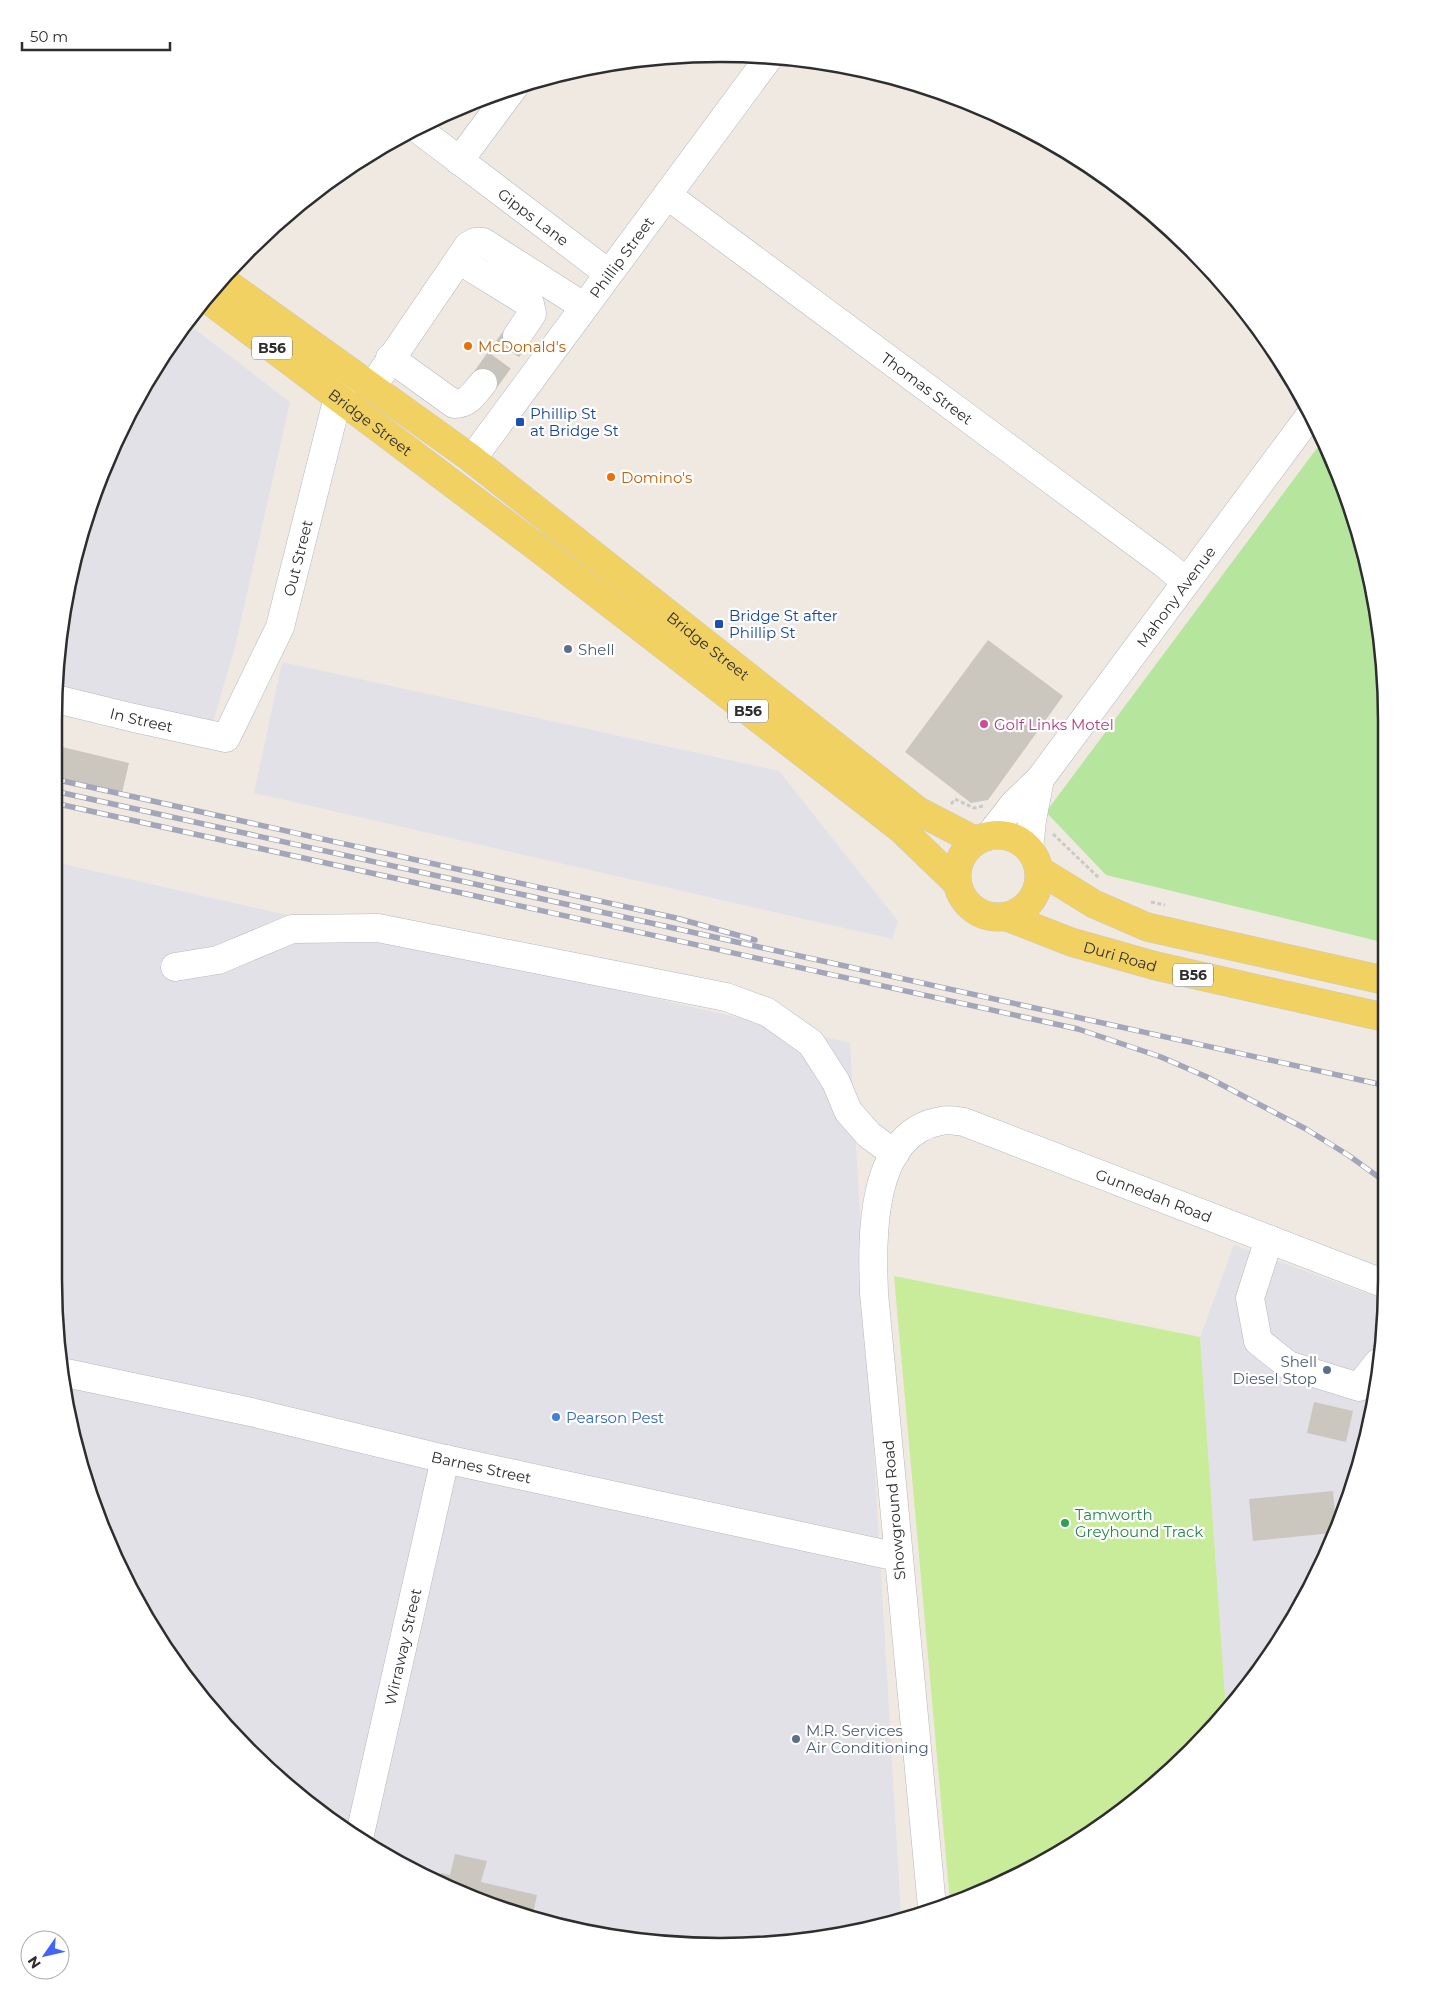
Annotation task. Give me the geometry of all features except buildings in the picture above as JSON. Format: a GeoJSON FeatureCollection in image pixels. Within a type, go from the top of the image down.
{"type":"FeatureCollection","features":[{"type":"Feature","properties":{"kind":"main road","name":"Bridge Street"},"geometry":{"type":"LineString","coordinates":[[228,284],[472,459],[910,805],[936,821],[982,838]]}},
{"type":"Feature","properties":{"kind":"main road","name":"Bridge Street"},"geometry":{"type":"LineString","coordinates":[[212,303],[534,545],[901,829],[957,883]]}},
{"type":"Feature","properties":{"kind":"main road","name":"Bridge Street"},"geometry":{"type":"LineString","coordinates":[[472,459],[472,471],[477,483],[486,496],[534,545]]}},
{"type":"Feature","properties":{"kind":"main road","name":"B56"},"geometry":{"type":"LineString","coordinates":[[982,838],[1000,835],[1011,837],[1021,842],[1034,860],[1094,904],[1147,927],[1378,979]]}},
{"type":"Feature","properties":{"kind":"main road"},"geometry":{"type":"LineString","coordinates":[[957,883],[960,859],[967,849],[982,838]]}},
{"type":"Feature","properties":{"kind":"main road"},"geometry":{"type":"LineString","coordinates":[[1007,917],[1028,905],[1035,895],[1039,883],[1034,860]]}},
{"type":"Feature","properties":{"kind":"main road","name":"B56"},"geometry":{"type":"LineString","coordinates":[[957,883],[961,896],[981,914],[993,917],[1007,917]]}},
{"type":"Feature","properties":{"kind":"main road","name":"Duri Road"},"geometry":{"type":"LineString","coordinates":[[1007,917],[1071,942],[1156,966],[1378,1015]]}},
{"type":"Feature","properties":{"kind":"street","name":"Phillip Street"},"geometry":{"type":"LineString","coordinates":[[472,459],[764,64]]}},
{"type":"Feature","properties":{"kind":"street"},"geometry":{"type":"LineString","coordinates":[[459,161],[506,98]]}},
{"type":"Feature","properties":{"kind":"street","name":"Gipps Lane"},"geometry":{"type":"LineString","coordinates":[[423,133],[608,273]]}},
{"type":"Feature","properties":{"kind":"street","name":"Thomas Street"},"geometry":{"type":"LineString","coordinates":[[667,195],[1158,559],[1186,582]]}},
{"type":"Feature","properties":{"kind":"street","name":"Out Street"},"geometry":{"type":"LineString","coordinates":[[226,738],[280,627],[338,396],[390,358],[468,246],[475,242],[483,242],[584,306]]}},
{"type":"Feature","properties":{"kind":"street"},"geometry":{"type":"LineString","coordinates":[[458,260],[530,304],[532,314],[517,336]]}},
{"type":"Feature","properties":{"kind":"street"},"geometry":{"type":"LineString","coordinates":[[390,358],[454,404],[460,404],[469,400],[482,383]]}},
{"type":"Feature","properties":{"kind":"street","name":"Mahony Avenue"},"geometry":{"type":"LineString","coordinates":[[982,838],[1040,779],[1306,421]]}},
{"type":"Feature","properties":{"kind":"street","name":"In Street"},"geometry":{"type":"LineString","coordinates":[[63,701],[226,738]]}},
{"type":"Feature","properties":{"kind":"street","name":"Mahony Avenue"},"geometry":{"type":"LineString","coordinates":[[1034,860],[1032,820],[1040,779]]}},
{"type":"Feature","properties":{"kind":"street"},"geometry":{"type":"LineString","coordinates":[[175,967],[218,960],[292,929],[378,928],[726,997],[767,1012],[811,1043],[836,1082],[848,1111],[869,1135],[895,1154]]}},
{"type":"Feature","properties":{"kind":"street","name":"Gunnedah Road"},"geometry":{"type":"LineString","coordinates":[[922,1127],[942,1120],[964,1122],[1378,1281]]}},
{"type":"Feature","properties":{"kind":"street","name":"Showground Road"},"geometry":{"type":"LineString","coordinates":[[922,1127],[906,1139],[885,1173],[878,1197],[874,1223],[872,1259],[898,1557],[932,1903]]}},
{"type":"Feature","properties":{"kind":"street"},"geometry":{"type":"LineString","coordinates":[[1269,1239],[1250,1298],[1258,1341],[1288,1365],[1359,1387],[1371,1372]]}},
{"type":"Feature","properties":{"kind":"street","name":"Barnes Street"},"geometry":{"type":"LineString","coordinates":[[69,1374],[251,1412],[445,1459],[898,1557]]}},
{"type":"Feature","properties":{"kind":"street","name":"Wirraway Street"},"geometry":{"type":"LineString","coordinates":[[361,1831],[445,1459]]}},
{"type":"Feature","properties":{"kind":"path"},"geometry":{"type":"LineString","coordinates":[[936,821],[956,799],[974,808],[990,805]]}},
{"type":"Feature","properties":{"kind":"path"},"geometry":{"type":"LineString","coordinates":[[1032,820],[1048,829],[1102,881]]}},
{"type":"Feature","properties":{"kind":"path"},"geometry":{"type":"LineString","coordinates":[[1147,901],[1166,905]]}},
{"type":"Feature","properties":{"kind":"shaded area"},"geometry":{"type":"Polygon","coordinates":[[[193,328],[290,402],[235,647],[213,722],[64,687],[68,634],[75,592],[97,509],[130,429],[173,355],[193,328]]]}},
{"type":"Feature","properties":{"kind":"shaded area"},"geometry":{"type":"Polygon","coordinates":[[[282,662],[779,771],[898,921],[892,939],[254,793],[282,662]]]}},
{"type":"Feature","properties":{"kind":"shaded area"},"geometry":{"type":"Polygon","coordinates":[[[62,864],[850,1043],[901,1912],[848,1925],[806,1932],[720,1938],[677,1936],[634,1932],[550,1915],[509,1903],[429,1870],[355,1827],[320,1802],[255,1745],[226,1714],[173,1645],[151,1609],[130,1571],[97,1491],[75,1408],[68,1366],[64,1323],[62,1280],[62,864]]]}},
{"type":"Feature","properties":{"kind":"shaded area"},"geometry":{"type":"Polygon","coordinates":[[[1234,1245],[1377,1297],[1372,1366],[1365,1408],[1343,1491],[1310,1571],[1289,1609],[1267,1645],[1225,1700],[1200,1337],[1234,1245]]]}},
{"type":"Feature","properties":{"kind":"green space"},"geometry":{"type":"Polygon","coordinates":[[[1318,447],[1343,509],[1355,550],[1372,634],[1378,720],[1378,941],[1106,875],[1046,812],[1318,447]]]}},
{"type":"Feature","properties":{"kind":"green space","name":"Tamworth Greyhound Track"},"geometry":{"type":"Polygon","coordinates":[[[894,1276],[1200,1337],[1225,1700],[1185,1745],[1154,1774],[1085,1827],[1011,1870],[949,1896],[894,1276]]]}},
{"type":"Feature","properties":{"kind":"tunnel"},"geometry":{"type":"LineString","coordinates":[[483,383],[517,336]]}},
{"type":"Feature","properties":{"kind":"railway"},"geometry":{"type":"LineString","coordinates":[[62,781],[676,918],[755,940]]}},
{"type":"Feature","properties":{"kind":"railway"},"geometry":{"type":"LineString","coordinates":[[62,793],[1378,1084]]}},
{"type":"Feature","properties":{"kind":"railway"},"geometry":{"type":"LineString","coordinates":[[62,805],[1078,1029],[1161,1057],[1207,1077],[1306,1129],[1348,1155],[1378,1177]]}},
{"type":"Feature","properties":{"kind":"place","name":"McDonald's"},"geometry":{"type":"Point","coordinates":[468,346]}},
{"type":"Feature","properties":{"kind":"place","name":"Phillip St at Bridge St"},"geometry":{"type":"Point","coordinates":[520,422]}},
{"type":"Feature","properties":{"kind":"place","name":"Domino's"},"geometry":{"type":"Point","coordinates":[611,477]}},
{"type":"Feature","properties":{"kind":"place","name":"Bridge St after Phillip St"},"geometry":{"type":"Point","coordinates":[719,624]}},
{"type":"Feature","properties":{"kind":"place","name":"Shell"},"geometry":{"type":"Point","coordinates":[568,649]}},
{"type":"Feature","properties":{"kind":"place","name":"Golf Links Motel"},"geometry":{"type":"Point","coordinates":[984,724]}},
{"type":"Feature","properties":{"kind":"place","name":"Shell Diesel Stop"},"geometry":{"type":"Point","coordinates":[1327,1370]}},
{"type":"Feature","properties":{"kind":"place","name":"Pearson Pest"},"geometry":{"type":"Point","coordinates":[556,1417]}},
{"type":"Feature","properties":{"kind":"place","name":"Tamworth Greyhound Track"},"geometry":{"type":"Point","coordinates":[1065,1523]}},
{"type":"Feature","properties":{"kind":"place","name":"M.R. Services Air Conditioning"},"geometry":{"type":"Point","coordinates":[796,1739]}}]}
